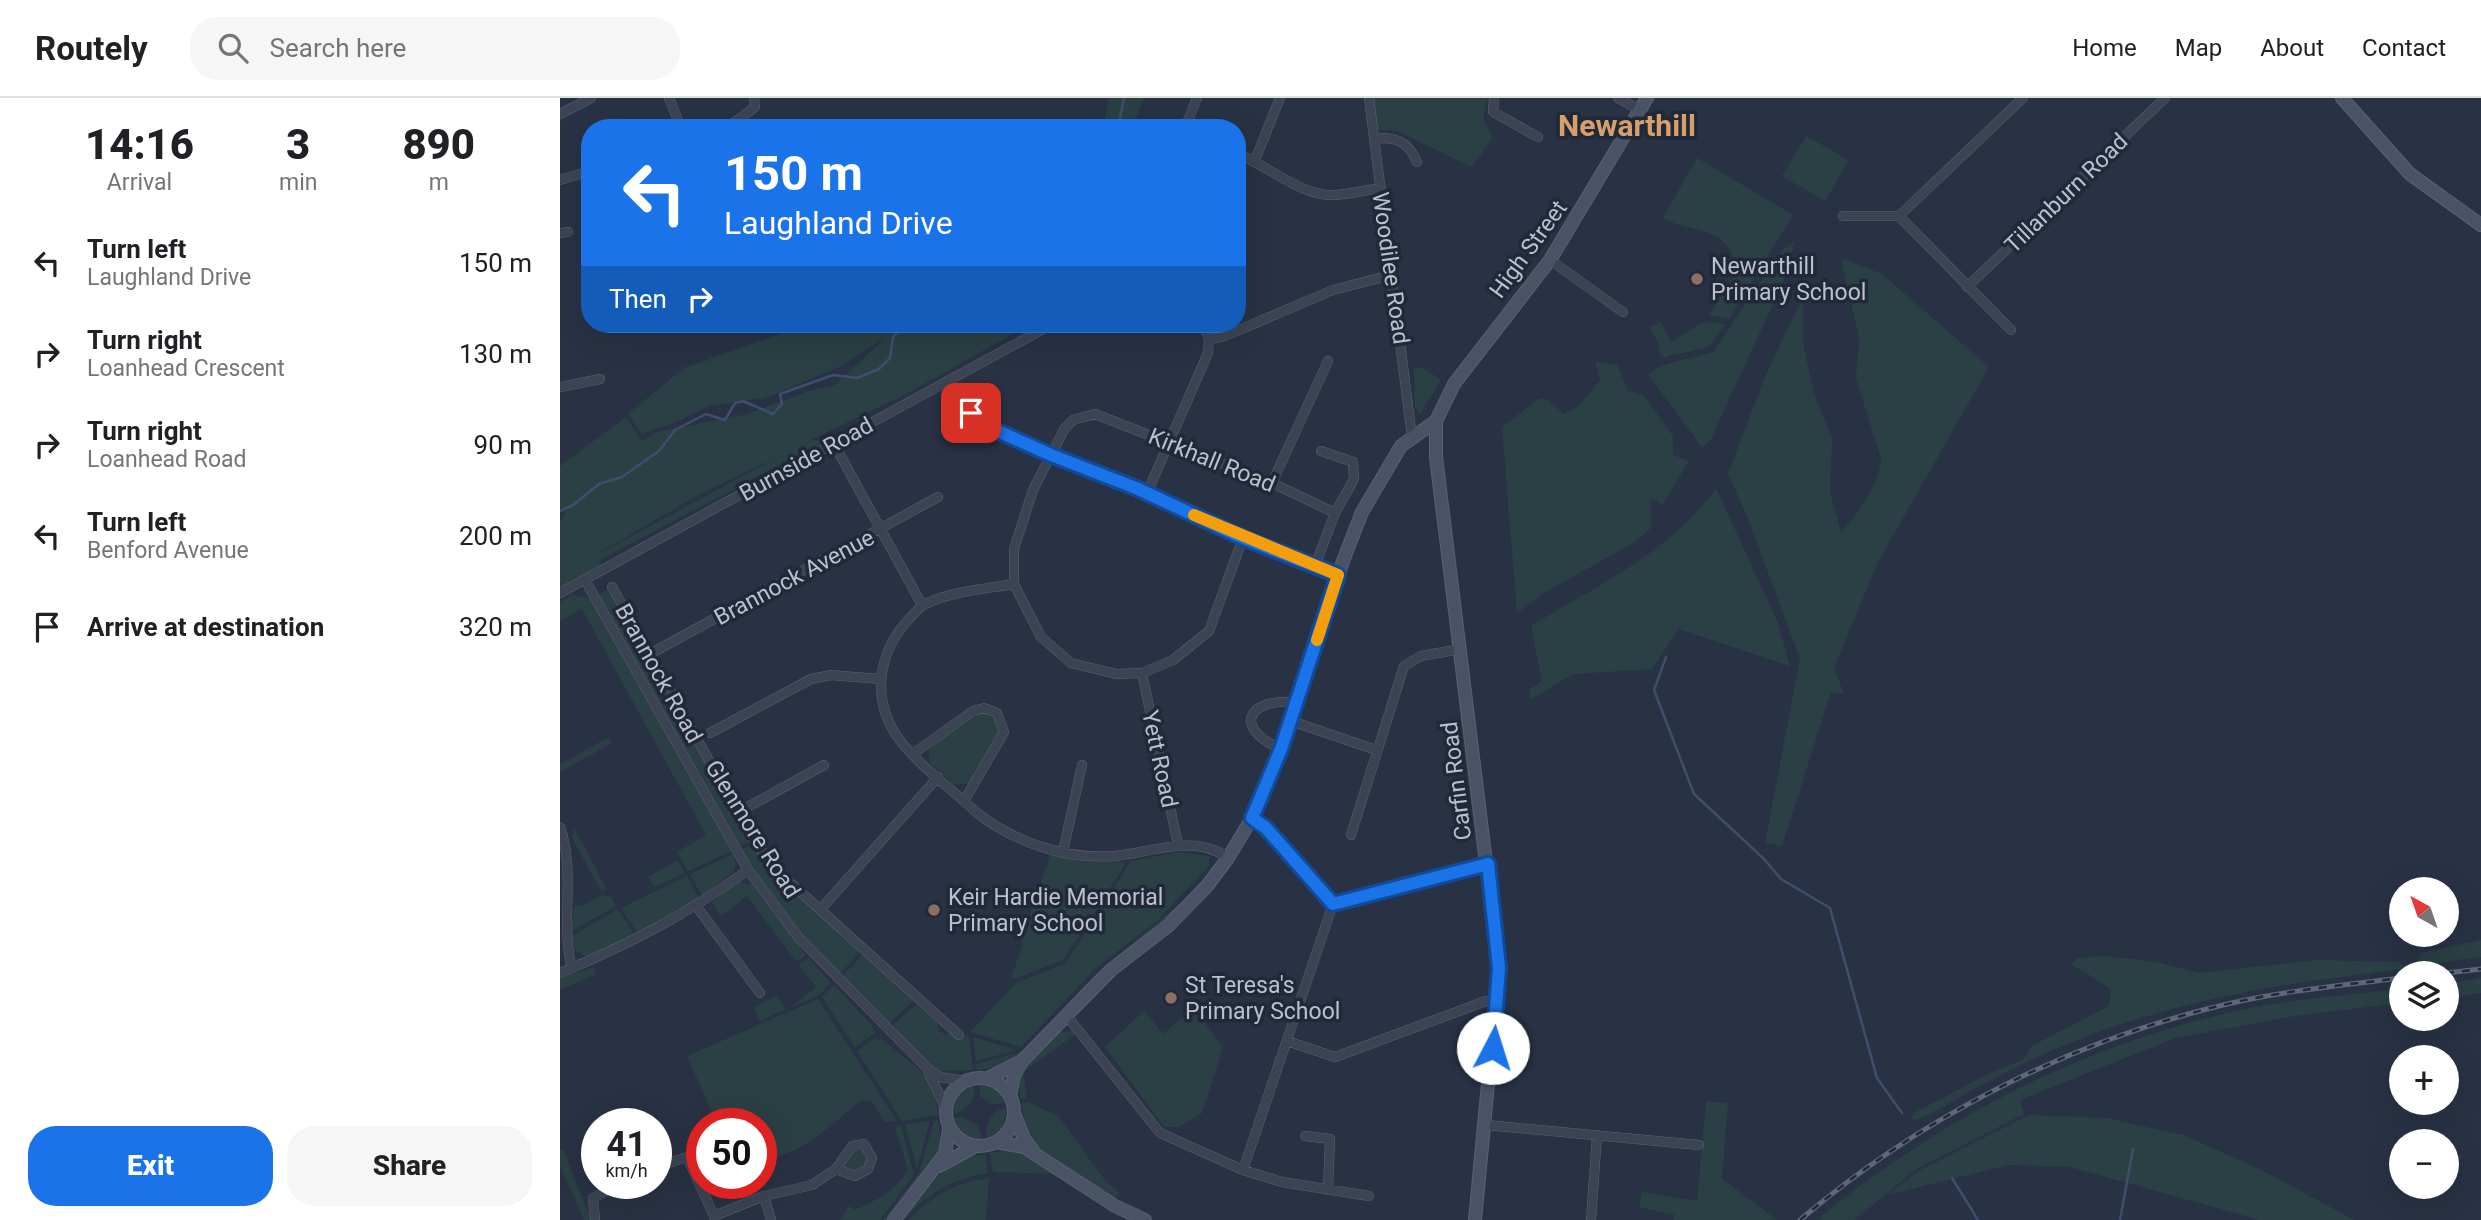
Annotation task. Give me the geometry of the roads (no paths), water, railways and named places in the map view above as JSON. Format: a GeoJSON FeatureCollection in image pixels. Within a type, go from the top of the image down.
{"type":"FeatureCollection","features":[{"type":"Feature","properties":{"kind":"street"},"geometry":{"type":"LineString","coordinates":[[669,98],[677,119]]}},
{"type":"Feature","properties":{"kind":"street"},"geometry":{"type":"LineString","coordinates":[[741,119],[755,107],[754,98]]}},
{"type":"Feature","properties":{"kind":"street"},"geometry":{"type":"LineString","coordinates":[[1189,119],[1197,98]]}},
{"type":"Feature","properties":{"kind":"street"},"geometry":{"type":"LineString","coordinates":[[1255,160],[1280,98]]}},
{"type":"Feature","properties":{"kind":"street","name":"Woodilee Road"},"geometry":{"type":"LineString","coordinates":[[1369,98],[1412,437]]}},
{"type":"Feature","properties":{"kind":"street"},"geometry":{"type":"LineString","coordinates":[[1494,98],[1493,112],[1538,137]]}},
{"type":"Feature","properties":{"kind":"street"},"geometry":{"type":"LineString","coordinates":[[1618,98],[1640,110]]}},
{"type":"Feature","properties":{"kind":"street","name":"High Street"},"geometry":{"type":"LineString","coordinates":[[1436,421],[1454,384],[1550,260],[1647,98]]}},
{"type":"Feature","properties":{"kind":"street"},"geometry":{"type":"LineString","coordinates":[[1843,216],[1899,216],[2023,98]]}},
{"type":"Feature","properties":{"kind":"street","name":"Tillanburn Road"},"geometry":{"type":"LineString","coordinates":[[1967,288],[2165,98]]}},
{"type":"Feature","properties":{"kind":"street"},"geometry":{"type":"LineString","coordinates":[[2342,98],[2410,174],[2481,225]]}},
{"type":"Feature","properties":{"kind":"street"},"geometry":{"type":"LineString","coordinates":[[560,114],[589,99]]}},
{"type":"Feature","properties":{"kind":"street"},"geometry":{"type":"LineString","coordinates":[[1374,138],[1394,137],[1411,147],[1417,162]]}},
{"type":"Feature","properties":{"kind":"street"},"geometry":{"type":"LineString","coordinates":[[1246,157],[1284,180],[1329,195],[1381,188]]}},
{"type":"Feature","properties":{"kind":"street"},"geometry":{"type":"LineString","coordinates":[[560,180],[581,174]]}},
{"type":"Feature","properties":{"kind":"street"},"geometry":{"type":"LineString","coordinates":[[1899,216],[2011,330]]}},
{"type":"Feature","properties":{"kind":"street"},"geometry":{"type":"LineString","coordinates":[[1550,260],[1623,312]]}},
{"type":"Feature","properties":{"kind":"street"},"geometry":{"type":"LineString","coordinates":[[1246,327],[1333,290],[1391,275]]}},
{"type":"Feature","properties":{"kind":"street","name":"Burnside Road"},"geometry":{"type":"LineString","coordinates":[[560,593],[1035,333]]}},
{"type":"Feature","properties":{"kind":"street"},"geometry":{"type":"LineString","coordinates":[[1147,493],[1208,353],[1207,333]]}},
{"type":"Feature","properties":{"kind":"street"},"geometry":{"type":"LineString","coordinates":[[1209,339],[1232,333]]}},
{"type":"Feature","properties":{"kind":"street"},"geometry":{"type":"LineString","coordinates":[[1272,483],[1328,361]]}},
{"type":"Feature","properties":{"kind":"street"},"geometry":{"type":"LineString","coordinates":[[560,387],[600,379]]}},
{"type":"Feature","properties":{"kind":"street"},"geometry":{"type":"LineString","coordinates":[[949,380],[961,402],[982,424],[1147,493],[1243,538],[1338,575]]}},
{"type":"Feature","properties":{"kind":"street","name":"Kirkhall Road"},"geometry":{"type":"LineString","coordinates":[[1051,455],[1065,428],[1073,420],[1095,414],[1272,483],[1335,513]]}},
{"type":"Feature","properties":{"kind":"street"},"geometry":{"type":"LineString","coordinates":[[1037,1155],[1024,1139],[1014,1113],[1010,1096],[1014,1075],[1023,1060],[1066,1015],[1111,970],[1168,926],[1207,886],[1228,858],[1252,818],[1281,749],[1338,575],[1368,502],[1401,446],[1436,421]]}},
{"type":"Feature","properties":{"kind":"street","name":"Carfin Road"},"geometry":{"type":"LineString","coordinates":[[1436,421],[1436,457],[1499,968],[1475,1220]]}},
{"type":"Feature","properties":{"kind":"street"},"geometry":{"type":"LineString","coordinates":[[834,444],[922,605]]}},
{"type":"Feature","properties":{"kind":"street"},"geometry":{"type":"LineString","coordinates":[[1315,566],[1335,513],[1354,479],[1353,462],[1321,451]]}},
{"type":"Feature","properties":{"kind":"street"},"geometry":{"type":"LineString","coordinates":[[1051,455],[1033,491],[1014,549],[1014,584],[1041,637],[1071,663],[1116,674],[1142,673],[1173,660],[1209,631],[1243,538]]}},
{"type":"Feature","properties":{"kind":"street","name":"Brannock Avenue"},"geometry":{"type":"LineString","coordinates":[[649,655],[938,497]]}},
{"type":"Feature","properties":{"kind":"street","name":"Glenmore Road"},"geometry":{"type":"LineString","coordinates":[[585,580],[748,870],[798,937],[928,1069],[940,1077],[964,1081]]}},
{"type":"Feature","properties":{"kind":"street"},"geometry":{"type":"LineString","coordinates":[[1014,584],[945,596],[922,605],[897,631],[885,656],[880,679],[883,709],[899,739],[964,802],[990,824],[1008,833],[1063,852],[1111,856],[1178,845],[1201,846],[1228,858]]}},
{"type":"Feature","properties":{"kind":"street","name":"Brannock Road"},"geometry":{"type":"LineString","coordinates":[[612,587],[737,813],[770,862],[959,1035]]}},
{"type":"Feature","properties":{"kind":"street"},"geometry":{"type":"LineString","coordinates":[[1351,835],[1404,666],[1421,656],[1461,649]]}},
{"type":"Feature","properties":{"kind":"street","name":"Yett Road"},"geometry":{"type":"LineString","coordinates":[[1142,673],[1178,845]]}},
{"type":"Feature","properties":{"kind":"street"},"geometry":{"type":"LineString","coordinates":[[710,733],[811,680],[831,675],[880,679]]}},
{"type":"Feature","properties":{"kind":"street"},"geometry":{"type":"LineString","coordinates":[[1281,749],[1260,738],[1253,729],[1255,709],[1262,704],[1297,702]]}},
{"type":"Feature","properties":{"kind":"street"},"geometry":{"type":"LineString","coordinates":[[913,754],[973,710],[984,708],[997,713],[1004,733],[964,802]]}},
{"type":"Feature","properties":{"kind":"street"},"geometry":{"type":"LineString","coordinates":[[1291,721],[1376,750]]}},
{"type":"Feature","properties":{"kind":"street"},"geometry":{"type":"LineString","coordinates":[[737,813],[824,765]]}},
{"type":"Feature","properties":{"kind":"street"},"geometry":{"type":"LineString","coordinates":[[1063,852],[1082,765]]}},
{"type":"Feature","properties":{"kind":"street"},"geometry":{"type":"LineString","coordinates":[[820,909],[938,777]]}},
{"type":"Feature","properties":{"kind":"street"},"geometry":{"type":"LineString","coordinates":[[1252,818],[1266,828],[1333,904]]}},
{"type":"Feature","properties":{"kind":"street"},"geometry":{"type":"LineString","coordinates":[[560,827],[567,859],[566,950],[572,968]]}},
{"type":"Feature","properties":{"kind":"street"},"geometry":{"type":"LineString","coordinates":[[1333,904],[1488,864]]}},
{"type":"Feature","properties":{"kind":"street"},"geometry":{"type":"LineString","coordinates":[[560,973],[599,958],[697,906],[748,870]]}},
{"type":"Feature","properties":{"kind":"street"},"geometry":{"type":"LineString","coordinates":[[1243,1170],[1333,904]]}},
{"type":"Feature","properties":{"kind":"street"},"geometry":{"type":"LineString","coordinates":[[697,906],[760,993]]}},
{"type":"Feature","properties":{"kind":"street"},"geometry":{"type":"LineString","coordinates":[[1287,1041],[1335,1057],[1486,1001]]}},
{"type":"Feature","properties":{"kind":"street"},"geometry":{"type":"LineString","coordinates":[[1066,1015],[1160,1133],[1243,1170],[1282,1182],[1369,1196]]}},
{"type":"Feature","properties":{"kind":"street"},"geometry":{"type":"LineString","coordinates":[[894,1220],[945,1154],[949,1129],[945,1107],[955,1088],[964,1081],[988,1078],[1023,1060]]}},
{"type":"Feature","properties":{"kind":"street","name":"Glenmore Road"},"geometry":{"type":"LineString","coordinates":[[928,1069],[945,1107]]}},
{"type":"Feature","properties":{"kind":"street"},"geometry":{"type":"LineString","coordinates":[[988,1078],[999,1083],[1010,1096]]}},
{"type":"Feature","properties":{"kind":"street"},"geometry":{"type":"LineString","coordinates":[[996,1142],[1006,1135],[1014,1113]]}},
{"type":"Feature","properties":{"kind":"street"},"geometry":{"type":"LineString","coordinates":[[1486,1125],[1699,1145]]}},
{"type":"Feature","properties":{"kind":"street"},"geometry":{"type":"LineString","coordinates":[[949,1129],[956,1137],[976,1146]]}},
{"type":"Feature","properties":{"kind":"street"},"geometry":{"type":"LineString","coordinates":[[1591,1220],[1597,1135]]}},
{"type":"Feature","properties":{"kind":"street"},"geometry":{"type":"LineString","coordinates":[[1305,1136],[1330,1139],[1328,1190]]}},
{"type":"Feature","properties":{"kind":"street"},"geometry":{"type":"LineString","coordinates":[[934,1170],[961,1152],[976,1146],[996,1142],[1015,1144],[1037,1155],[1115,1206],[1145,1220]]}},
{"type":"Feature","properties":{"kind":"street"},"geometry":{"type":"LineString","coordinates":[[672,1162],[687,1157],[715,1218],[757,1199]]}},
{"type":"Feature","properties":{"kind":"street"},"geometry":{"type":"LineString","coordinates":[[777,1193],[812,1185],[836,1169]]}},
{"type":"Feature","properties":{"kind":"street"},"geometry":{"type":"LineString","coordinates":[[593,1199],[595,1220]]}},
{"type":"Feature","properties":{"kind":"street"},"geometry":{"type":"LineString","coordinates":[[765,1199],[771,1220]]}},
{"type":"Feature","properties":{"kind":"waterway"},"geometry":{"type":"LineString","coordinates":[[1120,119],[1124,98]]}},
{"type":"Feature","properties":{"kind":"waterway"},"geometry":{"type":"LineString","coordinates":[[560,511],[573,505],[599,484],[622,477],[660,450],[675,430],[706,414],[725,420],[735,403],[743,401],[773,414],[782,404],[780,394],[833,375],[857,378],[879,369],[890,358],[893,337],[897,333]]}},
{"type":"Feature","properties":{"kind":"waterway"},"geometry":{"type":"LineString","coordinates":[[1666,657],[1654,690],[1694,794],[1764,859],[1781,879],[1830,908],[1877,1078],[1902,1113]]}},
{"type":"Feature","properties":{"kind":"waterway"},"geometry":{"type":"LineString","coordinates":[[2120,1220],[2133,1149]]}},
{"type":"Feature","properties":{"kind":"waterway"},"geometry":{"type":"LineString","coordinates":[[1952,1178],[1978,1220]]}},
{"type":"Feature","properties":{"kind":"railway"},"geometry":{"type":"LineString","coordinates":[[2459,972],[2481,969]]}},
{"type":"Feature","properties":{"kind":"railway"},"geometry":{"type":"LineString","coordinates":[[1800,1220],[1845,1184],[1941,1120],[2044,1066],[2097,1044],[2231,1003],[2303,990],[2389,979]]}},
{"type":"Feature","properties":{"kind":"place","name":"Newarthill Primary School"},"geometry":{"type":"Point","coordinates":[1697,279]}},
{"type":"Feature","properties":{"kind":"place","name":"Keir Hardie Memorial Primary School"},"geometry":{"type":"Point","coordinates":[934,910]}},
{"type":"Feature","properties":{"kind":"place","name":"St Teresa's Primary School"},"geometry":{"type":"Point","coordinates":[1171,998]}},
{"type":"Feature","properties":{"kind":"district","name":"Newarthill"},"geometry":{"type":"Point","coordinates":[1627,126]}}]}
